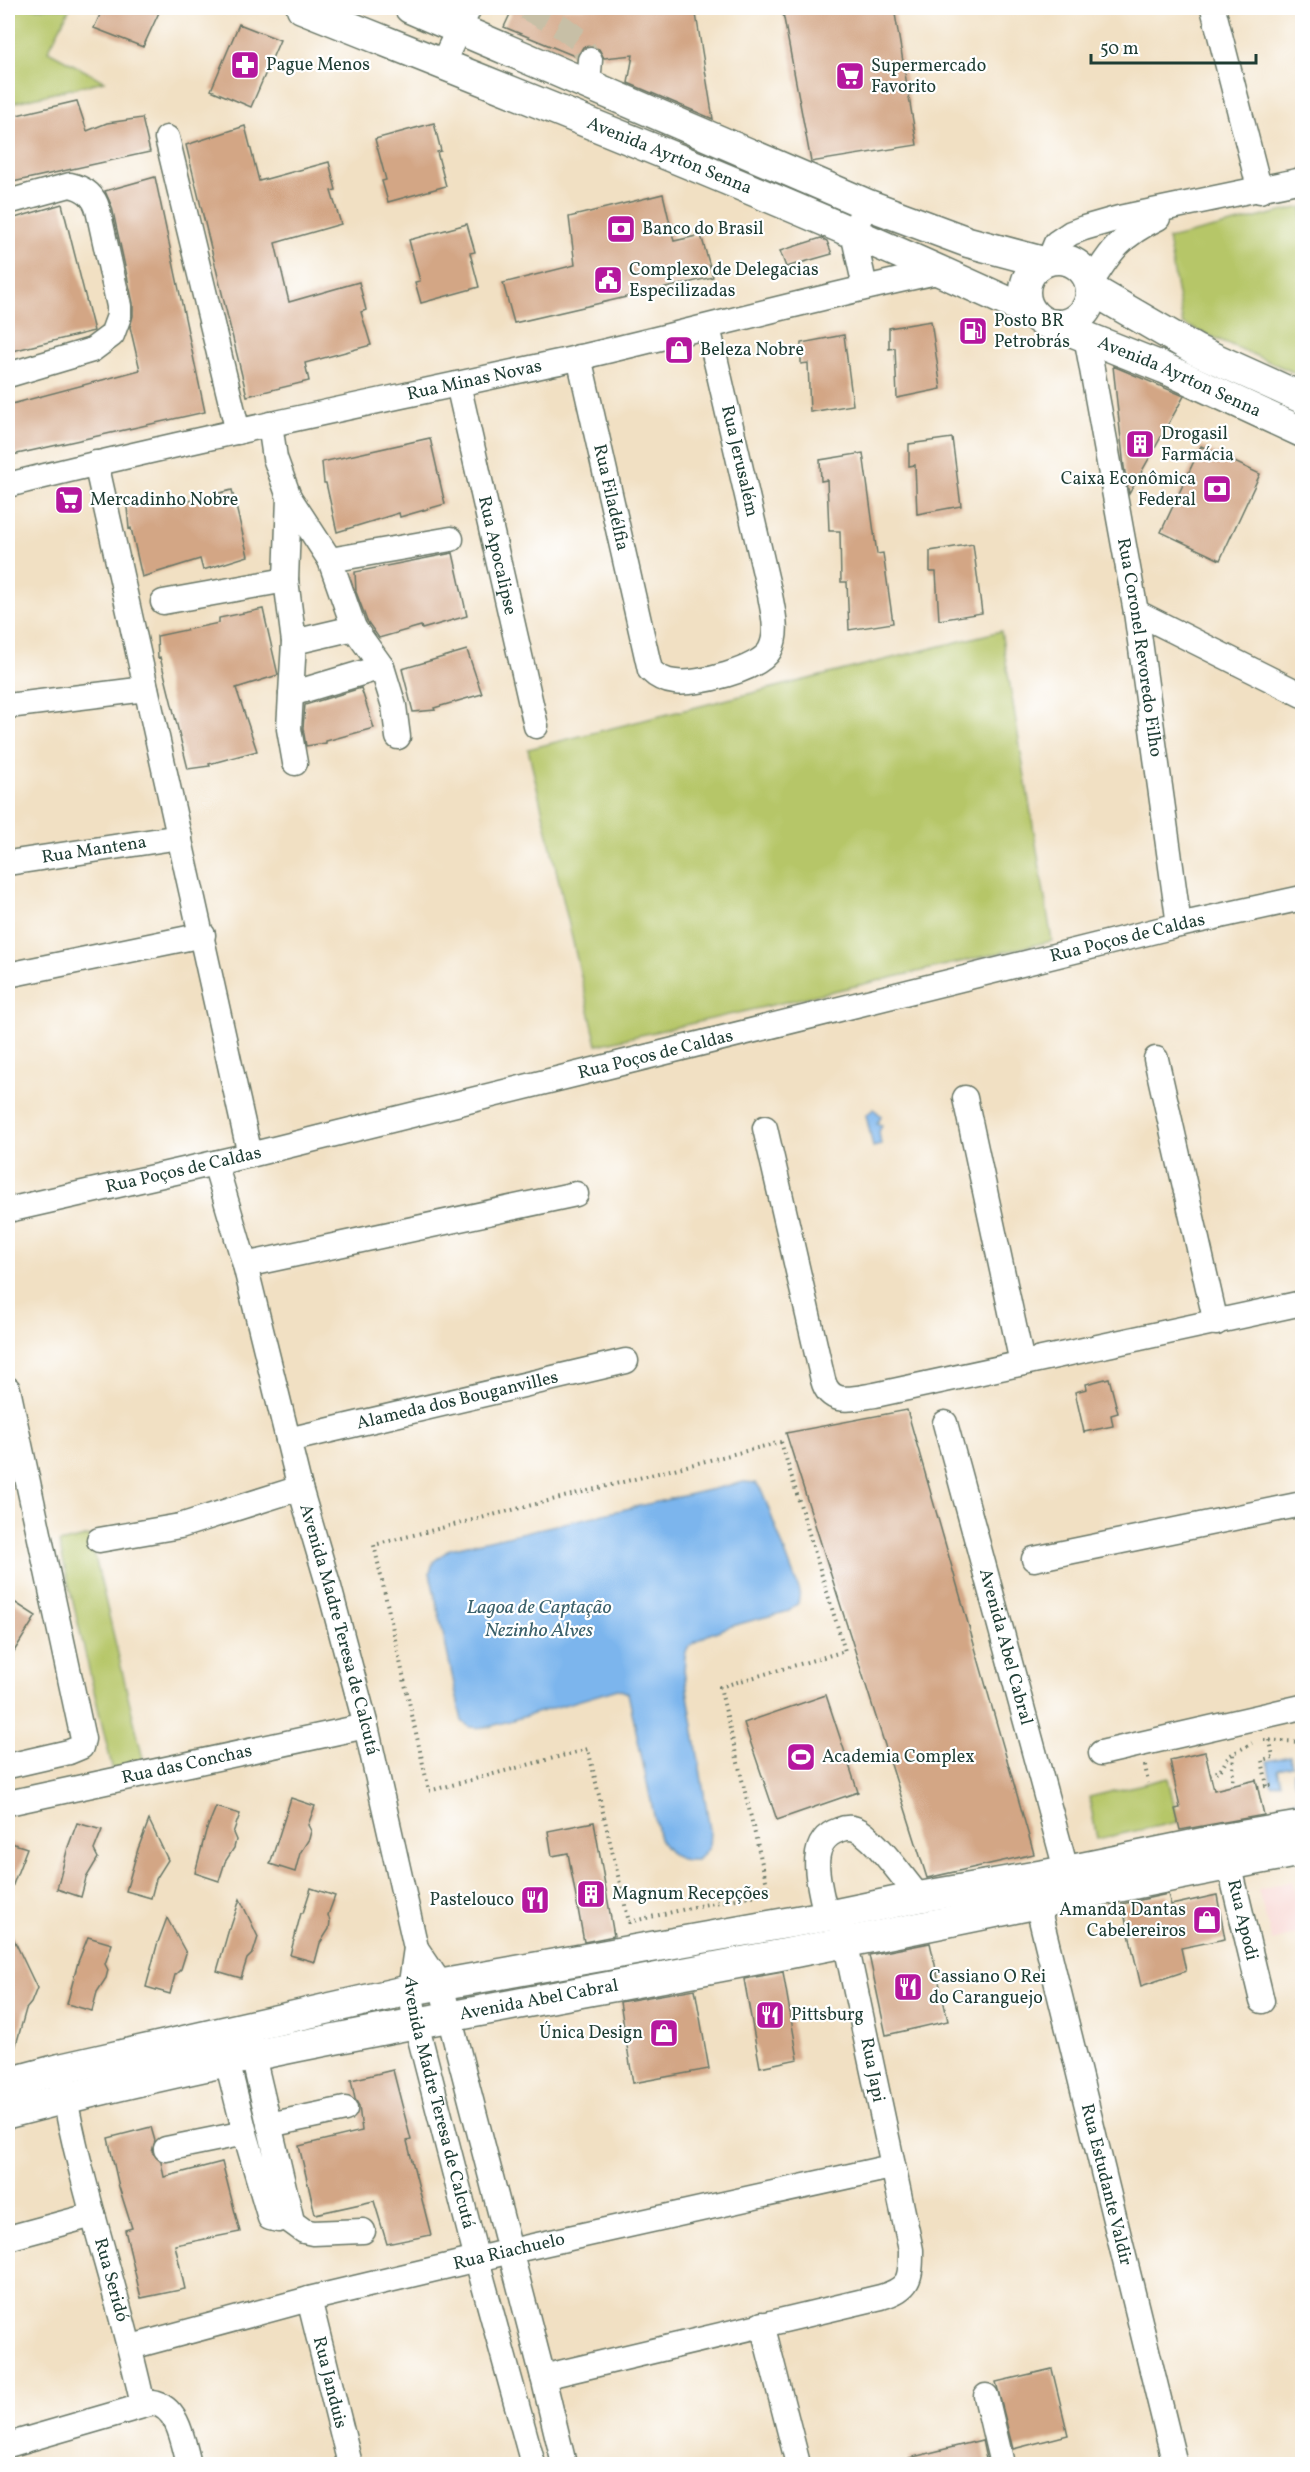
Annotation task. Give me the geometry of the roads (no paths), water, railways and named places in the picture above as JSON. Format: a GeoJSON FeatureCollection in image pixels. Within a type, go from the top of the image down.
{"type":"FeatureCollection","features":[{"type":"Feature","properties":{"kind":"main road","name":"Avenida Ayrton Senna"},"geometry":{"type":"LineString","coordinates":[[302,8],[853,233],[942,271],[1044,319],[1164,368],[1302,432]]}},
{"type":"Feature","properties":{"kind":"main road","name":"Avenida Ayrton Senna"},"geometry":{"type":"LineString","coordinates":[[410,8],[463,18],[589,72],[866,204],[922,226],[1009,254],[1051,253]]}},
{"type":"Feature","properties":{"kind":"main road"},"geometry":{"type":"LineString","coordinates":[[1051,253],[1079,267],[1086,275],[1090,287],[1090,300],[1081,315],[1073,321],[1044,319],[1026,301],[1025,288],[1033,270],[1051,253]]}},
{"type":"Feature","properties":{"kind":"main road","name":"Avenida Ayrton Senna"},"geometry":{"type":"LineString","coordinates":[[1090,287],[1196,350],[1302,398]]}},
{"type":"Feature","properties":{"kind":"main road","name":"Avenida Abel Cabral"},"geometry":{"type":"LineString","coordinates":[[237,2045],[416,2023],[799,1952],[837,1924],[919,1897],[1070,1884],[1226,1853],[1302,1826]]}},
{"type":"Feature","properties":{"kind":"main road","name":"Avenida Abel Cabral"},"geometry":{"type":"LineString","coordinates":[[1226,1853],[1302,1851]]}},
{"type":"Feature","properties":{"kind":"main road","name":"Avenida Abel Cabral"},"geometry":{"type":"LineString","coordinates":[[8,2084],[63,2084],[237,2045],[410,1990],[837,1924],[1036,1903],[1070,1884]]}},
{"type":"Feature","properties":{"kind":"main road","name":"Avenida Abel Cabral"},"geometry":{"type":"LineString","coordinates":[[8,2113],[63,2084]]}},
{"type":"Feature","properties":{"kind":"street"},"geometry":{"type":"LineString","coordinates":[[1212,8],[1260,190]]}},
{"type":"Feature","properties":{"kind":"street"},"geometry":{"type":"LineString","coordinates":[[442,64],[463,18]]}},
{"type":"Feature","properties":{"kind":"street"},"geometry":{"type":"LineString","coordinates":[[167,138],[238,432]]}},
{"type":"Feature","properties":{"kind":"street"},"geometry":{"type":"LineString","coordinates":[[1051,253],[1084,228],[1119,218],[1302,180]]}},
{"type":"Feature","properties":{"kind":"street"},"geometry":{"type":"LineString","coordinates":[[8,201],[70,185],[80,187],[91,195],[99,210],[119,306],[119,316],[112,335],[92,350],[8,375]]}},
{"type":"Feature","properties":{"kind":"street"},"geometry":{"type":"LineString","coordinates":[[864,287],[853,233],[866,204]]}},
{"type":"Feature","properties":{"kind":"street"},"geometry":{"type":"LineString","coordinates":[[1090,287],[1103,263],[1127,235],[1187,205]]}},
{"type":"Feature","properties":{"kind":"street","name":"Rua Minas Novas"},"geometry":{"type":"LineString","coordinates":[[8,485],[270,424],[579,357],[864,287],[942,271]]}},
{"type":"Feature","properties":{"kind":"street","name":"Rua Jerusalém"},"geometry":{"type":"LineString","coordinates":[[643,639],[650,670],[665,680],[678,682],[737,672],[752,666],[770,649],[775,627],[770,595],[708,327]]}},
{"type":"Feature","properties":{"kind":"street","name":"Rua Coronel Revoredo Filho"},"geometry":{"type":"LineString","coordinates":[[1086,336],[1136,612],[1179,925]]}},
{"type":"Feature","properties":{"kind":"street","name":"Rua Filadélfia"},"geometry":{"type":"LineString","coordinates":[[579,357],[643,639]]}},
{"type":"Feature","properties":{"kind":"street","name":"Rua Apocalipse"},"geometry":{"type":"LineString","coordinates":[[458,384],[536,726]]}},
{"type":"Feature","properties":{"kind":"street"},"geometry":{"type":"LineString","coordinates":[[270,424],[275,458],[289,497],[330,560],[354,628],[382,667],[394,706],[398,737]]}},
{"type":"Feature","properties":{"kind":"street"},"geometry":{"type":"LineString","coordinates":[[96,464],[203,935],[250,1155]]}},
{"type":"Feature","properties":{"kind":"street"},"geometry":{"type":"LineString","coordinates":[[289,497],[286,580],[294,642],[289,729],[295,763]]}},
{"type":"Feature","properties":{"kind":"street"},"geometry":{"type":"LineString","coordinates":[[330,560],[452,539]]}},
{"type":"Feature","properties":{"kind":"street"},"geometry":{"type":"LineString","coordinates":[[163,602],[286,580]]}},
{"type":"Feature","properties":{"kind":"street"},"geometry":{"type":"LineString","coordinates":[[1136,612],[1302,695]]}},
{"type":"Feature","properties":{"kind":"street"},"geometry":{"type":"LineString","coordinates":[[294,642],[354,628]]}},
{"type":"Feature","properties":{"kind":"street"},"geometry":{"type":"LineString","coordinates":[[291,694],[382,667]]}},
{"type":"Feature","properties":{"kind":"street"},"geometry":{"type":"LineString","coordinates":[[8,706],[146,688]]}},
{"type":"Feature","properties":{"kind":"street","name":"Rua Mantena"},"geometry":{"type":"LineString","coordinates":[[8,863],[180,837]]}},
{"type":"Feature","properties":{"kind":"street","name":"Rua Poços de Caldas"},"geometry":{"type":"LineString","coordinates":[[8,1210],[250,1155],[1179,925],[1302,898]]}},
{"type":"Feature","properties":{"kind":"street"},"geometry":{"type":"LineString","coordinates":[[8,975],[203,935]]}},
{"type":"Feature","properties":{"kind":"street"},"geometry":{"type":"LineString","coordinates":[[1156,1059],[1216,1323]]}},
{"type":"Feature","properties":{"kind":"street"},"geometry":{"type":"LineString","coordinates":[[965,1098],[1022,1364]]}},
{"type":"Feature","properties":{"kind":"street"},"geometry":{"type":"LineString","coordinates":[[765,1128],[823,1380],[828,1393],[845,1399],[876,1395],[1302,1303]]}},
{"type":"Feature","properties":{"kind":"street","name":"Avenida Madre Teresa de Calcutá"},"geometry":{"type":"LineString","coordinates":[[220,1162],[250,1264],[294,1439],[300,1488],[366,1726],[416,1948],[410,1990],[416,2023],[477,2260],[533,2464]]}},
{"type":"Feature","properties":{"kind":"street"},"geometry":{"type":"LineString","coordinates":[[250,1264],[576,1194]]}},
{"type":"Feature","properties":{"kind":"street","name":"Alameda dos Bouganvilles"},"geometry":{"type":"LineString","coordinates":[[294,1439],[626,1361]]}},
{"type":"Feature","properties":{"kind":"street"},"geometry":{"type":"LineString","coordinates":[[8,1389],[83,1739],[81,1747],[69,1752],[8,1766]]}},
{"type":"Feature","properties":{"kind":"street","name":"Avenida Abel Cabral"},"geometry":{"type":"LineString","coordinates":[[945,1423],[1070,1884]]}},
{"type":"Feature","properties":{"kind":"street"},"geometry":{"type":"LineString","coordinates":[[99,1540],[180,1526],[300,1488]]}},
{"type":"Feature","properties":{"kind":"street"},"geometry":{"type":"LineString","coordinates":[[1034,1559],[1302,1504]]}},
{"type":"Feature","properties":{"kind":"street"},"geometry":{"type":"LineString","coordinates":[[1101,1754],[1302,1707]]}},
{"type":"Feature","properties":{"kind":"street","name":"Rua das Conchas"},"geometry":{"type":"LineString","coordinates":[[8,1803],[366,1726]]}},
{"type":"Feature","properties":{"kind":"street","name":"Rua Japi"},"geometry":{"type":"LineString","coordinates":[[543,2376],[898,2292],[908,2282],[911,2250],[906,2226],[837,1924],[817,1851],[826,1837],[833,1832],[856,1828],[869,1839],[919,1897]]}},
{"type":"Feature","properties":{"kind":"street","name":"Rua Apodi"},"geometry":{"type":"LineString","coordinates":[[1226,1853],[1262,2001]]}},
{"type":"Feature","properties":{"kind":"street","name":"Rua Estudante Valdir"},"geometry":{"type":"LineString","coordinates":[[1036,1903],[1175,2464]]}},
{"type":"Feature","properties":{"kind":"street","name":"Avenida Madre Teresa de Calcutá"},"geometry":{"type":"LineString","coordinates":[[416,1948],[441,1985],[564,2464]]}},
{"type":"Feature","properties":{"kind":"street"},"geometry":{"type":"LineString","coordinates":[[237,2045],[269,2125],[292,2215],[286,2218],[270,2218],[245,2133],[237,2045]]}},
{"type":"Feature","properties":{"kind":"street","name":"Rua Seridó"},"geometry":{"type":"LineString","coordinates":[[63,2084],[93,2215],[131,2347],[143,2405]]}},
{"type":"Feature","properties":{"kind":"street"},"geometry":{"type":"LineString","coordinates":[[269,2125],[345,2109]]}},
{"type":"Feature","properties":{"kind":"street"},"geometry":{"type":"LineString","coordinates":[[166,2149],[245,2133]]}},
{"type":"Feature","properties":{"kind":"street","name":"Rua Riachuelo"},"geometry":{"type":"LineString","coordinates":[[131,2347],[309,2299],[511,2251],[891,2167]]}},
{"type":"Feature","properties":{"kind":"street"},"geometry":{"type":"LineString","coordinates":[[8,2238],[93,2215]]}},
{"type":"Feature","properties":{"kind":"street"},"geometry":{"type":"LineString","coordinates":[[286,2218],[304,2231],[313,2233],[363,2231]]}},
{"type":"Feature","properties":{"kind":"street","name":"Rua Janduis"},"geometry":{"type":"LineString","coordinates":[[309,2299],[350,2464]]}},
{"type":"Feature","properties":{"kind":"street"},"geometry":{"type":"LineString","coordinates":[[762,2324],[798,2464]]}},
{"type":"Feature","properties":{"kind":"street"},"geometry":{"type":"LineString","coordinates":[[986,2396],[1002,2464]]}},
{"type":"Feature","properties":{"kind":"street"},"geometry":{"type":"LineString","coordinates":[[8,2445],[143,2405],[159,2404],[171,2413],[189,2464]]}},
{"type":"Feature","properties":{"kind":"water"},"geometry":{"type":"Polygon","coordinates":[[[874,1109],[881,1116],[877,1124],[882,1125],[879,1132],[881,1145],[873,1147],[866,1115],[874,1109]]]}},
{"type":"Feature","properties":{"kind":"water","name":"Lagoa de Captação Nezinho Alves"},"geometry":{"type":"Polygon","coordinates":[[[744,1482],[756,1483],[762,1491],[800,1592],[798,1603],[789,1611],[717,1631],[692,1644],[686,1652],[684,1670],[710,1830],[709,1848],[697,1860],[684,1860],[671,1853],[659,1839],[628,1693],[618,1689],[485,1728],[470,1727],[462,1721],[430,1573],[433,1562],[450,1549],[744,1482]]]}},
{"type":"Feature","properties":{"kind":"water"},"geometry":{"type":"Polygon","coordinates":[[[1290,1756],[1292,1766],[1278,1769],[1281,1783],[1272,1785],[1267,1761],[1290,1756]]]}},
{"type":"Feature","properties":{"kind":"water"},"geometry":{"type":"Polygon","coordinates":[[[1302,1764],[1302,1791],[1295,1783],[1294,1772],[1302,1764]]]}},
{"type":"Feature","properties":{"kind":"water"},"geometry":{"type":"Polygon","coordinates":[[[1302,1799],[1302,1811],[1282,1816],[1279,1804],[1302,1799]]]}},
{"type":"Feature","properties":{"kind":"tunnel"},"geometry":{"type":"LineString","coordinates":[[526,8],[562,27],[578,39],[590,60]]}},
{"type":"Feature","properties":{"kind":"place","name":"Pague Menos"},"geometry":{"type":"Point","coordinates":[245,65]}},
{"type":"Feature","properties":{"kind":"place","name":"Supermercado Favorito"},"geometry":{"type":"Point","coordinates":[850,76]}},
{"type":"Feature","properties":{"kind":"place","name":"Banco do Brasil"},"geometry":{"type":"Point","coordinates":[621,229]}},
{"type":"Feature","properties":{"kind":"place","name":"Complexo de Delegacias Especilizadas"},"geometry":{"type":"Point","coordinates":[608,280]}},
{"type":"Feature","properties":{"kind":"place","name":"Posto BR Petrobrás"},"geometry":{"type":"Point","coordinates":[973,331]}},
{"type":"Feature","properties":{"kind":"place","name":"Beleza Nobre"},"geometry":{"type":"Point","coordinates":[679,350]}},
{"type":"Feature","properties":{"kind":"place","name":"Drogasil Farmácia"},"geometry":{"type":"Point","coordinates":[1140,444]}},
{"type":"Feature","properties":{"kind":"place","name":"Caixa Econômica Federal"},"geometry":{"type":"Point","coordinates":[1217,489]}},
{"type":"Feature","properties":{"kind":"place","name":"Mercadinho Nobre"},"geometry":{"type":"Point","coordinates":[69,500]}},
{"type":"Feature","properties":{"kind":"place","name":"Academia Complex"},"geometry":{"type":"Point","coordinates":[801,1757]}},
{"type":"Feature","properties":{"kind":"place","name":"Magnum Recepções"},"geometry":{"type":"Point","coordinates":[591,1894]}},
{"type":"Feature","properties":{"kind":"place","name":"Pastelouco"},"geometry":{"type":"Point","coordinates":[535,1900]}},
{"type":"Feature","properties":{"kind":"place","name":"Amanda Dantas Cabelereiros"},"geometry":{"type":"Point","coordinates":[1207,1920]}},
{"type":"Feature","properties":{"kind":"place","name":"Cassiano O Rei do Caranguejo"},"geometry":{"type":"Point","coordinates":[908,1987]}},
{"type":"Feature","properties":{"kind":"place","name":"Pittsburg"},"geometry":{"type":"Point","coordinates":[770,2015]}},
{"type":"Feature","properties":{"kind":"place","name":"Única Design"},"geometry":{"type":"Point","coordinates":[664,2033]}}]}
